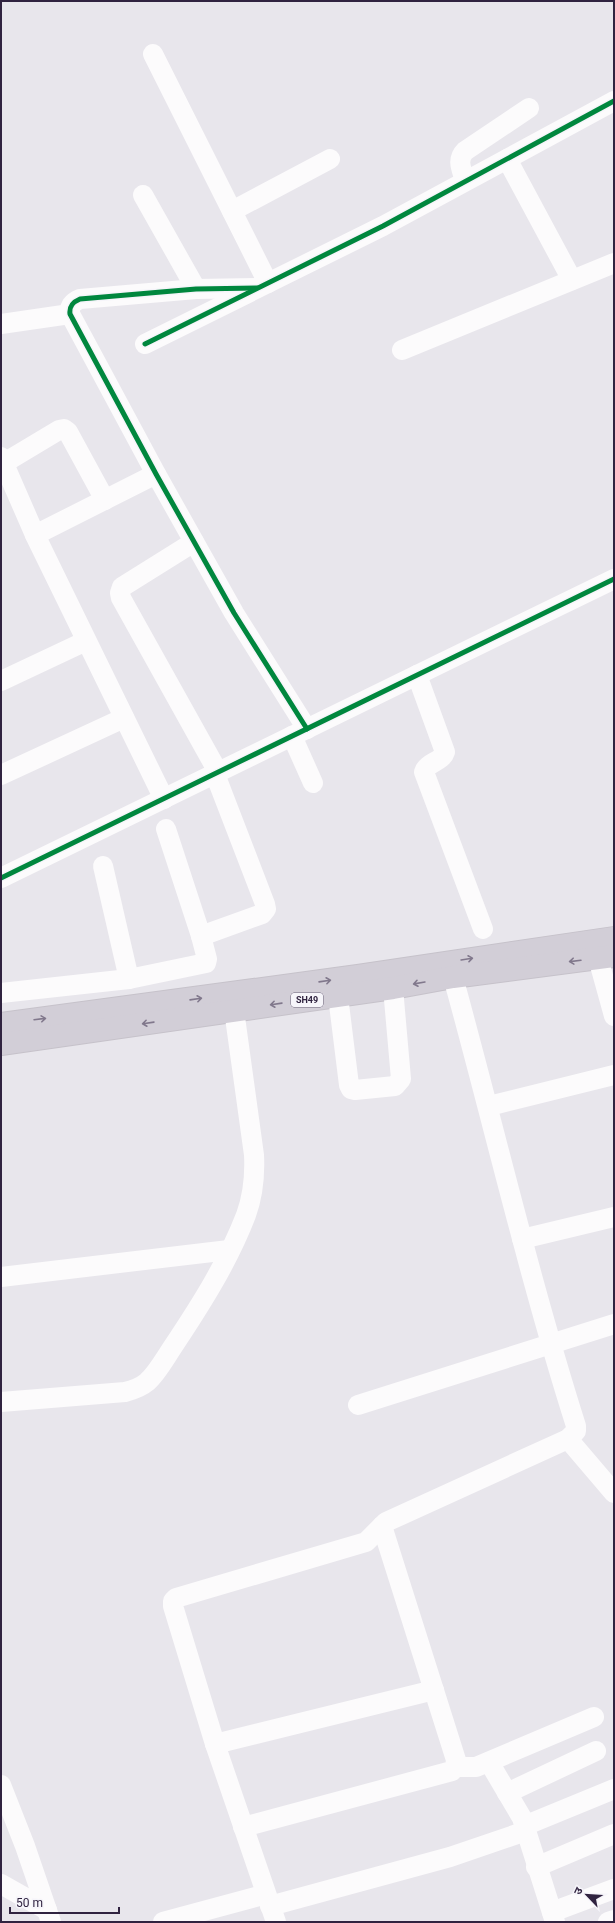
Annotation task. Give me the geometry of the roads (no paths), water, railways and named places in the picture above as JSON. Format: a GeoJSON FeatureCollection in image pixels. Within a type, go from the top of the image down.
{"type":"FeatureCollection","features":[{"type":"Feature","properties":{"kind":"main road","name":"SH49"},"geometry":{"type":"LineString","coordinates":[[1,1024],[358,976],[614,938]]}},
{"type":"Feature","properties":{"kind":"main road","name":"SH49"},"geometry":{"type":"LineString","coordinates":[[1,1044],[393,988],[453,977],[606,957]]}},
{"type":"Feature","properties":{"kind":"street"},"geometry":{"type":"LineString","coordinates":[[152,54],[232,211],[262,286]]}},
{"type":"Feature","properties":{"kind":"street"},"geometry":{"type":"LineString","coordinates":[[145,344],[383,226],[614,101]]}},
{"type":"Feature","properties":{"kind":"street"},"geometry":{"type":"LineString","coordinates":[[465,181],[460,156],[465,151],[529,108]]}},
{"type":"Feature","properties":{"kind":"street"},"geometry":{"type":"LineString","coordinates":[[232,211],[330,159]]}},
{"type":"Feature","properties":{"kind":"street"},"geometry":{"type":"LineString","coordinates":[[507,159],[572,280]]}},
{"type":"Feature","properties":{"kind":"street"},"geometry":{"type":"LineString","coordinates":[[143,195],[196,289]]}},
{"type":"Feature","properties":{"kind":"street"},"geometry":{"type":"LineString","coordinates":[[402,350],[614,263]]}},
{"type":"Feature","properties":{"kind":"street"},"geometry":{"type":"LineString","coordinates":[[262,286],[196,289],[80,299],[71,305],[70,314],[156,474],[299,733],[313,783]]}},
{"type":"Feature","properties":{"kind":"street"},"geometry":{"type":"LineString","coordinates":[[1,324],[70,314]]}},
{"type":"Feature","properties":{"kind":"street"},"geometry":{"type":"LineString","coordinates":[[105,500],[68,432],[64,429],[58,430],[4,471],[164,799]]}},
{"type":"Feature","properties":{"kind":"street"},"geometry":{"type":"LineString","coordinates":[[36,535],[156,474]]}},
{"type":"Feature","properties":{"kind":"street"},"geometry":{"type":"LineString","coordinates":[[194,542],[122,587],[120,593],[121,598],[216,773],[265,904],[266,909],[262,914],[201,936]]}},
{"type":"Feature","properties":{"kind":"street"},"geometry":{"type":"LineString","coordinates":[[1,878],[614,579]]}},
{"type":"Feature","properties":{"kind":"street"},"geometry":{"type":"LineString","coordinates":[[3,674],[86,641]]}},
{"type":"Feature","properties":{"kind":"street"},"geometry":{"type":"LineString","coordinates":[[417,675],[445,752],[443,756],[426,767],[424,772],[483,929]]}},
{"type":"Feature","properties":{"kind":"street"},"geometry":{"type":"LineString","coordinates":[[1,775],[124,718]]}},
{"type":"Feature","properties":{"kind":"street"},"geometry":{"type":"LineString","coordinates":[[1,993],[129,979],[204,965],[207,959],[201,936],[166,829]]}},
{"type":"Feature","properties":{"kind":"street"},"geometry":{"type":"LineString","coordinates":[[103,866],[129,979]]}},
{"type":"Feature","properties":{"kind":"street"},"geometry":{"type":"LineString","coordinates":[[606,957],[614,1016]]}},
{"type":"Feature","properties":{"kind":"street"},"geometry":{"type":"LineString","coordinates":[[268,1908],[244,1827],[215,1744],[173,1602],[176,1598],[366,1542],[374,1536],[386,1522],[568,1439],[576,1431],[576,1426],[550,1345],[489,1106],[453,977]]}},
{"type":"Feature","properties":{"kind":"street"},"geometry":{"type":"LineString","coordinates":[[54,988],[61,1016]]}},
{"type":"Feature","properties":{"kind":"street"},"geometry":{"type":"LineString","coordinates":[[338,996],[349,1086],[351,1089],[355,1090],[394,1086],[401,1079],[393,988]]}},
{"type":"Feature","properties":{"kind":"street"},"geometry":{"type":"LineString","coordinates":[[1,1402],[125,1392],[137,1389],[156,1373],[190,1321],[229,1250],[246,1214],[255,1175],[254,1155],[234,1010]]}},
{"type":"Feature","properties":{"kind":"street"},"geometry":{"type":"LineString","coordinates":[[489,1106],[614,1075]]}},
{"type":"Feature","properties":{"kind":"street"},"geometry":{"type":"LineString","coordinates":[[522,1239],[614,1217]]}},
{"type":"Feature","properties":{"kind":"street"},"geometry":{"type":"LineString","coordinates":[[1,1277],[229,1250]]}},
{"type":"Feature","properties":{"kind":"street"},"geometry":{"type":"LineString","coordinates":[[358,1405],[614,1324]]}},
{"type":"Feature","properties":{"kind":"street"},"geometry":{"type":"LineString","coordinates":[[568,1439],[614,1493]]}},
{"type":"Feature","properties":{"kind":"street"},"geometry":{"type":"LineString","coordinates":[[244,1827],[452,1771],[455,1767],[456,1760],[382,1526]]}},
{"type":"Feature","properties":{"kind":"street"},"geometry":{"type":"LineString","coordinates":[[215,1744],[434,1690]]}},
{"type":"Feature","properties":{"kind":"street"},"geometry":{"type":"LineString","coordinates":[[455,1767],[476,1767],[594,1717]]}},
{"type":"Feature","properties":{"kind":"street"},"geometry":{"type":"LineString","coordinates":[[507,1793],[596,1751]]}},
{"type":"Feature","properties":{"kind":"street"},"geometry":{"type":"LineString","coordinates":[[489,1762],[522,1818],[536,1867],[553,1917],[614,1889]]}},
{"type":"Feature","properties":{"kind":"street"},"geometry":{"type":"LineString","coordinates":[[1,1785],[25,1846],[49,1916]]}},
{"type":"Feature","properties":{"kind":"street"},"geometry":{"type":"LineString","coordinates":[[162,1922],[268,1908],[450,1857],[525,1829],[614,1789]]}},
{"type":"Feature","properties":{"kind":"street"},"geometry":{"type":"LineString","coordinates":[[536,1867],[614,1834]]}},
{"type":"Feature","properties":{"kind":"street"},"geometry":{"type":"LineString","coordinates":[[1,1884],[49,1916]]}},
{"type":"Feature","properties":{"kind":"street"},"geometry":{"type":"LineString","coordinates":[[608,1922],[614,1920]]}}]}
